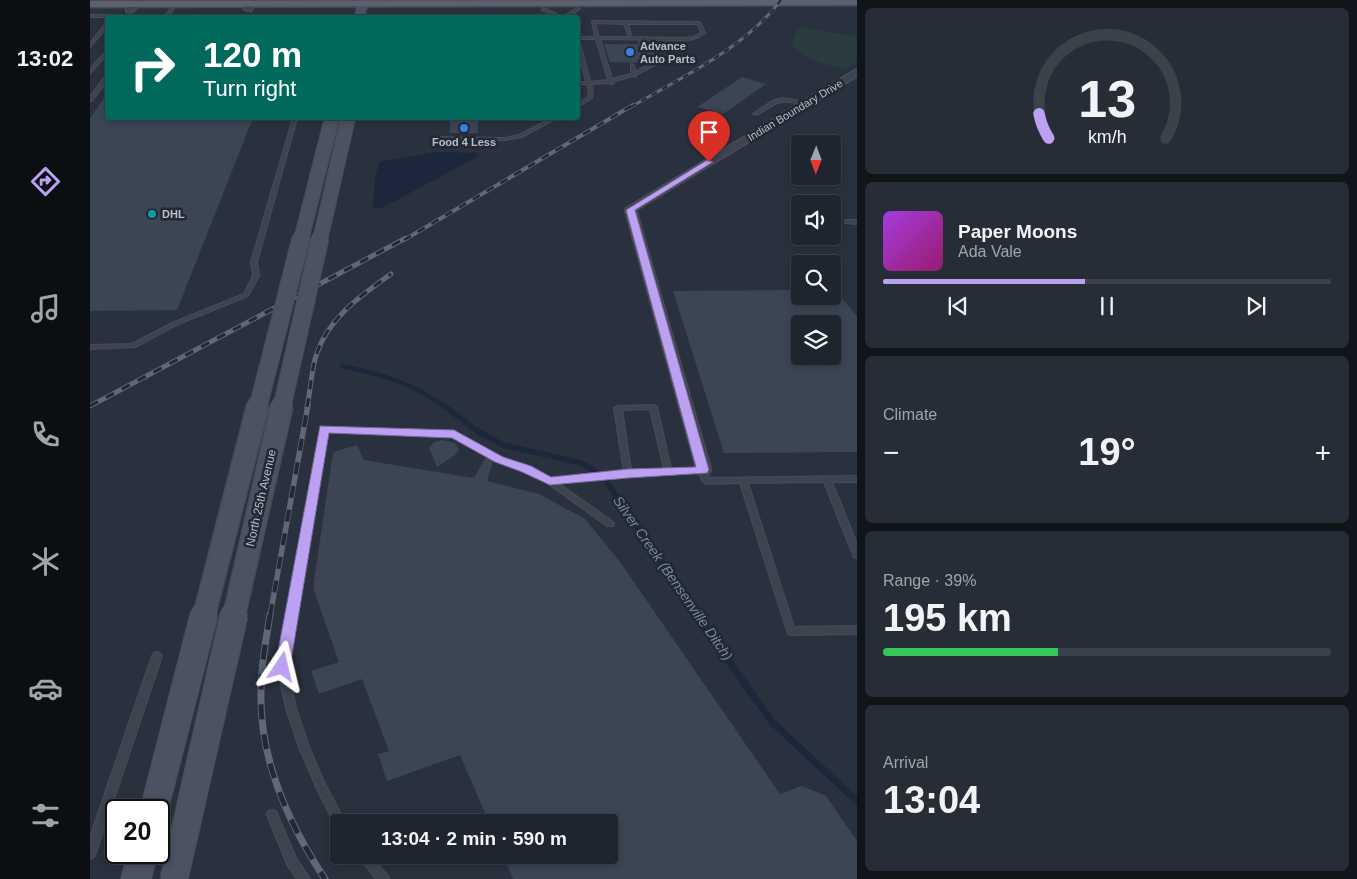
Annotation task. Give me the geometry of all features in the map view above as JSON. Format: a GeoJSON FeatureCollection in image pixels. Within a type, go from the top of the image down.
{"type":"FeatureCollection","features":[{"type":"Feature","properties":{"kind":"main road"},"geometry":{"type":"LineString","coordinates":[[94,5],[168,13],[251,4],[376,7],[488,3],[559,9],[642,1],[857,2]]}},
{"type":"Feature","properties":{"kind":"main road"},"geometry":{"type":"LineString","coordinates":[[94,5],[124,9],[295,2],[362,7]]}},
{"type":"Feature","properties":{"kind":"main road"},"geometry":{"type":"LineString","coordinates":[[488,3],[543,9],[857,8]]}},
{"type":"Feature","properties":{"kind":"main road","name":"North 25th Avenue"},"geometry":{"type":"LineString","coordinates":[[157,799],[331,120]]}},
{"type":"Feature","properties":{"kind":"main road","name":"North 25th Avenue"},"geometry":{"type":"LineString","coordinates":[[174,879],[348,120]]}},
{"type":"Feature","properties":{"kind":"main road"},"geometry":{"type":"LineString","coordinates":[[136,879],[140,864]]}},
{"type":"Feature","properties":{"kind":"street","name":"Indian Boundary Drive"},"geometry":{"type":"LineString","coordinates":[[703,470],[630,210],[857,72]]}},
{"type":"Feature","properties":{"kind":"lane"},"geometry":{"type":"LineString","coordinates":[[90,16],[124,9]]}},
{"type":"Feature","properties":{"kind":"lane"},"geometry":{"type":"LineString","coordinates":[[580,38],[598,39],[690,39],[697,38],[704,33],[699,23],[593,22],[598,39],[611,82]]}},
{"type":"Feature","properties":{"kind":"lane"},"geometry":{"type":"LineString","coordinates":[[626,22],[631,39]]}},
{"type":"Feature","properties":{"kind":"lane"},"geometry":{"type":"LineString","coordinates":[[666,39],[692,37],[686,23]]}},
{"type":"Feature","properties":{"kind":"lane"},"geometry":{"type":"LineString","coordinates":[[90,46],[105,27]]}},
{"type":"Feature","properties":{"kind":"lane"},"geometry":{"type":"LineString","coordinates":[[580,83],[611,82],[634,76],[672,54],[666,39]]}},
{"type":"Feature","properties":{"kind":"lane"},"geometry":{"type":"LineString","coordinates":[[90,72],[105,54]]}},
{"type":"Feature","properties":{"kind":"lane"},"geometry":{"type":"LineString","coordinates":[[580,55],[591,93],[590,98],[580,105]]}},
{"type":"Feature","properties":{"kind":"lane"},"geometry":{"type":"LineString","coordinates":[[632,65],[634,76]]}},
{"type":"Feature","properties":{"kind":"lane"},"geometry":{"type":"LineString","coordinates":[[90,100],[105,80]]}},
{"type":"Feature","properties":{"kind":"lane"},"geometry":{"type":"LineString","coordinates":[[755,114],[780,99],[788,99],[804,104]]}},
{"type":"Feature","properties":{"kind":"lane"},"geometry":{"type":"LineString","coordinates":[[90,347],[134,346],[174,324],[246,294],[256,276],[254,262],[294,120]]}},
{"type":"Feature","properties":{"kind":"lane"},"geometry":{"type":"LineString","coordinates":[[435,138],[505,139],[520,136],[551,120]]}},
{"type":"Feature","properties":{"kind":"lane"},"geometry":{"type":"LineString","coordinates":[[847,222],[857,222]]}},
{"type":"Feature","properties":{"kind":"lane"},"geometry":{"type":"LineString","coordinates":[[628,474],[618,408],[653,407],[668,472]]}},
{"type":"Feature","properties":{"kind":"lane"},"geometry":{"type":"LineString","coordinates":[[335,814],[325,797],[303,747],[288,702],[282,667],[324,429],[454,434],[499,459],[527,469],[550,481],[610,524]]}},
{"type":"Feature","properties":{"kind":"lane"},"geometry":{"type":"LineString","coordinates":[[550,481],[703,470],[706,481],[857,479]]}},
{"type":"Feature","properties":{"kind":"lane"},"geometry":{"type":"LineString","coordinates":[[827,479],[857,555]]}},
{"type":"Feature","properties":{"kind":"lane"},"geometry":{"type":"LineString","coordinates":[[743,480],[791,631],[857,630]]}},
{"type":"Feature","properties":{"kind":"lane"},"geometry":{"type":"LineString","coordinates":[[90,853],[157,656]]}},
{"type":"Feature","properties":{"kind":"lane"},"geometry":{"type":"LineString","coordinates":[[272,815],[292,862],[304,879]]}},
{"type":"Feature","properties":{"kind":"lane"},"geometry":{"type":"LineString","coordinates":[[372,864],[384,879]]}},
{"type":"Feature","properties":{"kind":"shaded area"},"geometry":{"type":"Polygon","coordinates":[[[802,27],[857,37],[857,62],[845,69],[809,58],[792,44],[797,31],[802,27]]]}},
{"type":"Feature","properties":{"kind":"water"},"geometry":{"type":"Polygon","coordinates":[[[435,152],[479,153],[479,156],[382,208],[373,208],[375,180],[379,162],[435,152]]]}},
{"type":"Feature","properties":{"kind":"building","name":"Advance Auto Parts"},"geometry":{"type":"Polygon","coordinates":[[[637,41],[650,42],[657,59],[648,63],[610,62],[604,44],[639,44],[637,41]]]}},
{"type":"Feature","properties":{"kind":"building"},"geometry":{"type":"Polygon","coordinates":[[[742,77],[766,84],[723,114],[697,107],[742,77]]]}},
{"type":"Feature","properties":{"kind":"building","name":"DHL"},"geometry":{"type":"Polygon","coordinates":[[[105,97],[105,120],[252,120],[177,310],[90,311],[90,118],[105,97]]]}},
{"type":"Feature","properties":{"kind":"building"},"geometry":{"type":"Polygon","coordinates":[[[450,120],[478,120],[478,133],[450,133],[450,120]]]}},
{"type":"Feature","properties":{"kind":"building"},"geometry":{"type":"Polygon","coordinates":[[[791,290],[791,305],[841,305],[841,297],[857,316],[857,452],[724,453],[673,291],[791,290]]]}},
{"type":"Feature","properties":{"kind":"building"},"geometry":{"type":"Polygon","coordinates":[[[442,440],[455,443],[459,449],[455,455],[437,467],[429,448],[434,442],[442,440]]]}},
{"type":"Feature","properties":{"kind":"building"},"geometry":{"type":"Polygon","coordinates":[[[357,445],[364,460],[474,478],[486,457],[493,461],[487,481],[539,494],[585,519],[620,562],[780,794],[802,786],[826,796],[857,841],[857,879],[513,879],[507,864],[618,864],[618,814],[486,814],[460,755],[387,781],[378,754],[389,751],[362,679],[319,694],[311,671],[339,662],[313,588],[333,452],[357,445]]]}},
{"type":"Feature","properties":{"kind":"waterway","name":"Silver Creek (Bensenville Ditch)"},"geometry":{"type":"LineString","coordinates":[[342,366],[396,380],[421,392],[445,407]]}},
{"type":"Feature","properties":{"kind":"waterway","name":"Silver Creek (Bensenville Ditch)"},"geometry":{"type":"LineString","coordinates":[[443,405],[479,432],[503,445],[581,463],[602,475],[697,616]]}},
{"type":"Feature","properties":{"kind":"waterway","name":"Silver Creek (Bensenville Ditch)"},"geometry":{"type":"LineString","coordinates":[[696,615],[772,722],[857,801]]}},
{"type":"Feature","properties":{"kind":"railway"},"geometry":{"type":"LineString","coordinates":[[631,107],[731,47],[749,33],[781,0]]}},
{"type":"Feature","properties":{"kind":"railway"},"geometry":{"type":"LineString","coordinates":[[404,240],[633,105]]}},
{"type":"Feature","properties":{"kind":"railway"},"geometry":{"type":"LineString","coordinates":[[90,406],[406,238]]}},
{"type":"Feature","properties":{"kind":"railway"},"geometry":{"type":"LineString","coordinates":[[307,407],[312,372],[322,340],[348,308],[391,274]]}},
{"type":"Feature","properties":{"kind":"railway"},"geometry":{"type":"LineString","coordinates":[[270,616],[308,405]]}},
{"type":"Feature","properties":{"kind":"railway"},"geometry":{"type":"LineString","coordinates":[[270,615],[261,681],[265,741],[278,790],[299,836],[325,879]]}},
{"type":"Feature","properties":{"kind":"place","name":"Advance Auto Parts"},"geometry":{"type":"Point","coordinates":[630,52]}},
{"type":"Feature","properties":{"kind":"place","name":"Food 4 Less"},"geometry":{"type":"Point","coordinates":[464,128]}},
{"type":"Feature","properties":{"kind":"place","name":"DHL"},"geometry":{"type":"Point","coordinates":[152,214]}},
{"type":"Feature","properties":{"kind":"route"},"geometry":{"type":"LineString","coordinates":[[282,667],[324,429],[454,434],[499,459],[527,469],[550,481],[703,470],[630,210],[709,162]]}}]}
